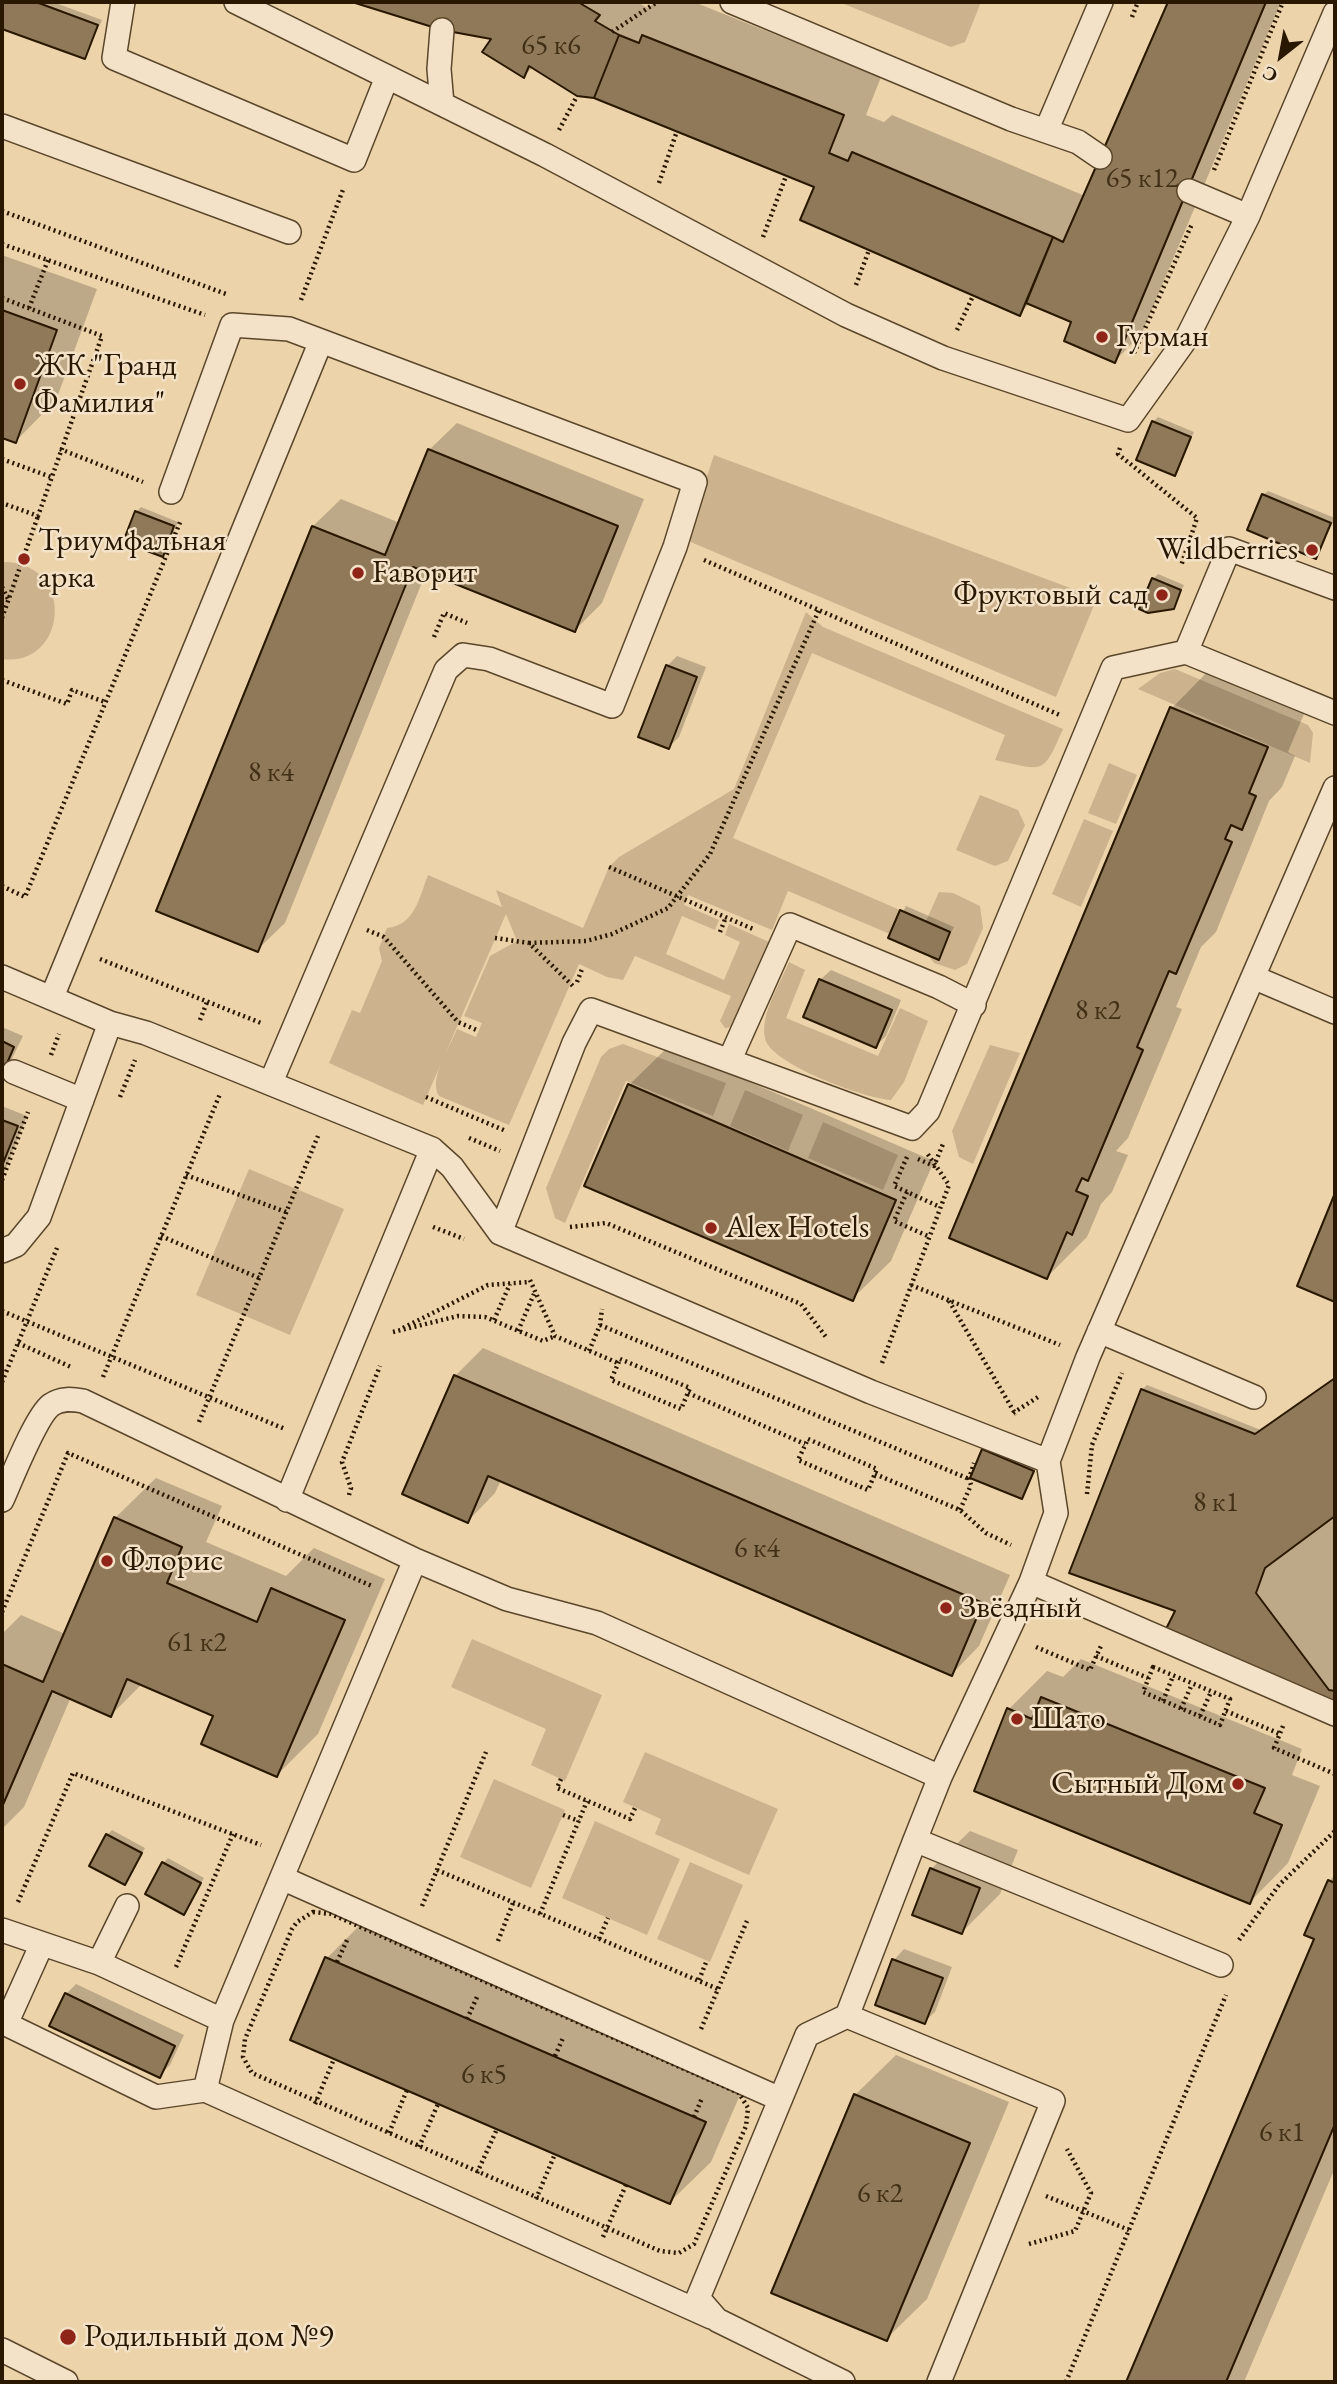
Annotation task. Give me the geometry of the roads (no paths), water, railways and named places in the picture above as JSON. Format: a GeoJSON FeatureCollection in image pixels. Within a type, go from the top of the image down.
{"type":"FeatureCollection","features":[{"type":"Feature","properties":{"kind":"lane"},"geometry":{"type":"LineString","coordinates":[[123,2],[114,58],[354,160],[387,77]]}},
{"type":"Feature","properties":{"kind":"lane"},"geometry":{"type":"LineString","coordinates":[[236,2],[442,104],[846,315],[943,358],[1128,420],[1188,336],[1248,215],[1335,13]]}},
{"type":"Feature","properties":{"kind":"lane"},"geometry":{"type":"LineString","coordinates":[[732,2],[1046,131],[1079,142],[1100,157]]}},
{"type":"Feature","properties":{"kind":"lane"},"geometry":{"type":"LineString","coordinates":[[1046,131],[1101,2]]}},
{"type":"Feature","properties":{"kind":"lane"},"geometry":{"type":"LineString","coordinates":[[442,30],[439,69],[442,104]]}},
{"type":"Feature","properties":{"kind":"lane"},"geometry":{"type":"LineString","coordinates":[[2,127],[289,232]]}},
{"type":"Feature","properties":{"kind":"lane"},"geometry":{"type":"LineString","coordinates":[[1197,193],[1248,215]]}},
{"type":"Feature","properties":{"kind":"lane"},"geometry":{"type":"LineString","coordinates":[[170,492],[232,326],[289,329],[695,482],[675,547],[612,706],[489,659],[463,655],[446,670],[271,1082]]}},
{"type":"Feature","properties":{"kind":"lane"},"geometry":{"type":"LineString","coordinates":[[52,997],[321,341]]}},
{"type":"Feature","properties":{"kind":"lane"},"geometry":{"type":"LineString","coordinates":[[1186,652],[1229,549],[1334,586]]}},
{"type":"Feature","properties":{"kind":"lane"},"geometry":{"type":"LineString","coordinates":[[500,1233],[574,1043],[591,1010],[912,1128],[928,1111],[1113,668],[1186,652],[1335,713]]}},
{"type":"Feature","properties":{"kind":"lane"},"geometry":{"type":"LineString","coordinates":[[717,2320],[698,2298],[807,2035],[847,2016],[940,1777],[1031,1583],[1056,1513],[1048,1461],[1070,1403],[1335,788]]}},
{"type":"Feature","properties":{"kind":"lane"},"geometry":{"type":"LineString","coordinates":[[730,1059],[790,925],[939,987],[974,1005]]}},
{"type":"Feature","properties":{"kind":"lane"},"geometry":{"type":"LineString","coordinates":[[2,977],[52,997],[106,1033],[146,1033],[432,1149],[452,1167],[500,1233],[871,1392],[1048,1461]]}},
{"type":"Feature","properties":{"kind":"lane"},"geometry":{"type":"LineString","coordinates":[[1253,977],[1335,1012]]}},
{"type":"Feature","properties":{"kind":"lane"},"geometry":{"type":"LineString","coordinates":[[2,1251],[16,1245],[39,1217],[106,1033]]}},
{"type":"Feature","properties":{"kind":"lane"},"geometry":{"type":"LineString","coordinates":[[14,1072],[82,1100]]}},
{"type":"Feature","properties":{"kind":"lane"},"geometry":{"type":"LineString","coordinates":[[287,1500],[432,1149]]}},
{"type":"Feature","properties":{"kind":"lane"},"geometry":{"type":"LineString","coordinates":[[1099,1331],[1254,1397]]}},
{"type":"Feature","properties":{"kind":"lane"},"geometry":{"type":"LineString","coordinates":[[2,1500],[41,1418],[50,1405],[66,1399],[83,1401],[415,1560],[507,1599],[597,1623],[940,1777]]}},
{"type":"Feature","properties":{"kind":"lane"},"geometry":{"type":"LineString","coordinates":[[205,2090],[222,2020],[415,1560]]}},
{"type":"Feature","properties":{"kind":"lane"},"geometry":{"type":"LineString","coordinates":[[1031,1583],[1335,1714]]}},
{"type":"Feature","properties":{"kind":"lane"},"geometry":{"type":"LineString","coordinates":[[915,1840],[1226,1975]]}},
{"type":"Feature","properties":{"kind":"lane"},"geometry":{"type":"LineString","coordinates":[[282,1878],[780,2099]]}},
{"type":"Feature","properties":{"kind":"lane"},"geometry":{"type":"LineString","coordinates":[[99,1963],[127,1906]]}},
{"type":"Feature","properties":{"kind":"lane"},"geometry":{"type":"LineString","coordinates":[[3,1931],[41,1946],[99,1963],[222,2020]]}},
{"type":"Feature","properties":{"kind":"lane"},"geometry":{"type":"LineString","coordinates":[[41,1946],[6,2024],[156,2097],[205,2090],[717,2320],[843,2382]]}},
{"type":"Feature","properties":{"kind":"lane"},"geometry":{"type":"LineString","coordinates":[[847,2016],[1053,2101],[939,2382]]}},
{"type":"Feature","properties":{"kind":"lane"},"geometry":{"type":"LineString","coordinates":[[2,2350],[66,2382]]}},
{"type":"Feature","properties":{"kind":"place","name":"Гурман"},"geometry":{"type":"Point","coordinates":[1102,337]}},
{"type":"Feature","properties":{"kind":"place","name":"ЖК \"Гранд Фамилия\""},"geometry":{"type":"Point","coordinates":[20,384]}},
{"type":"Feature","properties":{"kind":"place","name":"Wildberries"},"geometry":{"type":"Point","coordinates":[1312,550]}},
{"type":"Feature","properties":{"kind":"place","name":"Триумфальная арка"},"geometry":{"type":"Point","coordinates":[24,559]}},
{"type":"Feature","properties":{"kind":"place","name":"Fаворит"},"geometry":{"type":"Point","coordinates":[358,573]}},
{"type":"Feature","properties":{"kind":"place","name":"Фруктовый сад"},"geometry":{"type":"Point","coordinates":[1162,595]}},
{"type":"Feature","properties":{"kind":"place","name":"Alex Hotels"},"geometry":{"type":"Point","coordinates":[711,1228]}},
{"type":"Feature","properties":{"kind":"place","name":"Флорис"},"geometry":{"type":"Point","coordinates":[107,1561]}},
{"type":"Feature","properties":{"kind":"place","name":"Звёздный"},"geometry":{"type":"Point","coordinates":[946,1608]}},
{"type":"Feature","properties":{"kind":"place","name":"Шато"},"geometry":{"type":"Point","coordinates":[1017,1719]}},
{"type":"Feature","properties":{"kind":"place","name":"Сытный Дом"},"geometry":{"type":"Point","coordinates":[1238,1784]}},
{"type":"Feature","properties":{"kind":"place","name":"Родильный дом №9"},"geometry":{"type":"Point","coordinates":[68,2337]}}]}
